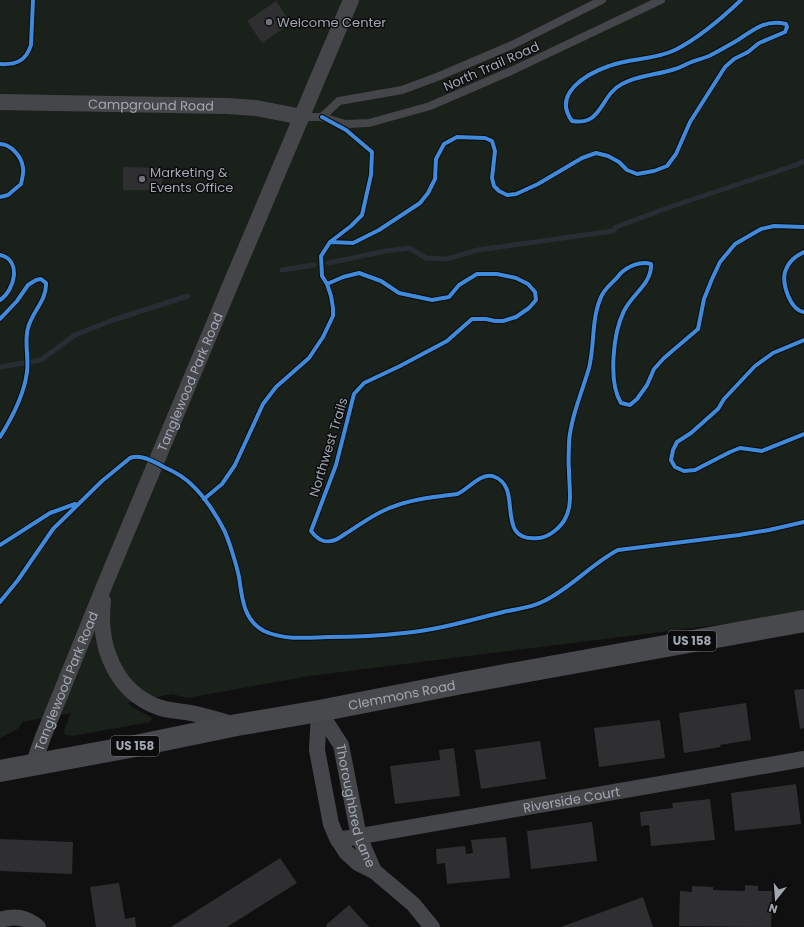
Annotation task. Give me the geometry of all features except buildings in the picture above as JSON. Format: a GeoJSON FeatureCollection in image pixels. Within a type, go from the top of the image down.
{"type":"FeatureCollection","features":[{"type":"Feature","properties":{"kind":"main road","name":"Clemmons Road"},"geometry":{"type":"LineString","coordinates":[[0,771],[237,724],[320,711],[462,683],[804,621]]}},
{"type":"Feature","properties":{"kind":"street","name":"Tanglewood Park Road"},"geometry":{"type":"LineString","coordinates":[[33,765],[105,584],[351,0]]}},
{"type":"Feature","properties":{"kind":"street","name":"Campground Road"},"geometry":{"type":"LineString","coordinates":[[0,102],[227,106],[256,108],[302,117]]}},
{"type":"Feature","properties":{"kind":"street"},"geometry":{"type":"LineString","coordinates":[[105,584],[102,614],[105,644],[113,668],[136,696],[158,707],[237,724]]}},
{"type":"Feature","properties":{"kind":"street"},"geometry":{"type":"LineString","coordinates":[[320,711],[317,750],[331,824],[338,840],[346,852],[358,863],[374,871]]}},
{"type":"Feature","properties":{"kind":"street","name":"Thoroughbred Lane"},"geometry":{"type":"LineString","coordinates":[[320,711],[341,745],[359,837],[374,871],[413,904],[432,927]]}},
{"type":"Feature","properties":{"kind":"street","name":"Riverside Court"},"geometry":{"type":"LineString","coordinates":[[338,840],[804,759]]}},
{"type":"Feature","properties":{"kind":"street"},"geometry":{"type":"LineString","coordinates":[[0,920],[11,917],[21,918],[29,920],[38,927]]}},
{"type":"Feature","properties":{"kind":"lane","name":"North Trail Road"},"geometry":{"type":"LineString","coordinates":[[322,118],[339,101],[402,90],[437,77],[512,45],[602,0]]}},
{"type":"Feature","properties":{"kind":"lane","name":"North Trail Road"},"geometry":{"type":"LineString","coordinates":[[302,117],[322,118],[345,124],[369,123],[430,106],[511,71],[662,0]]}},
{"type":"Feature","properties":{"kind":"shaded area"},"geometry":{"type":"Polygon","coordinates":[[[0,0],[804,0],[804,614],[309,676],[187,698],[172,694],[127,703],[153,718],[150,722],[72,736],[65,735],[64,730],[71,713],[22,722],[19,728],[0,738],[0,0]]]}},
{"type":"Feature","properties":{"kind":"waterway"},"geometry":{"type":"LineString","coordinates":[[328,263],[386,251],[409,248],[426,258],[447,259],[478,250],[613,231],[616,227],[673,206],[804,161]]}},
{"type":"Feature","properties":{"kind":"waterway"},"geometry":{"type":"LineString","coordinates":[[282,270],[314,265]]}},
{"type":"Feature","properties":{"kind":"waterway"},"geometry":{"type":"LineString","coordinates":[[0,367],[41,360],[75,335],[113,320],[188,296]]}},
{"type":"Feature","properties":{"kind":"cycle path"},"geometry":{"type":"LineString","coordinates":[[0,64],[16,63],[20,61],[29,50],[31,45],[33,0]]}},
{"type":"Feature","properties":{"kind":"cycle path"},"geometry":{"type":"LineString","coordinates":[[330,242],[353,243],[379,230],[420,203],[428,193],[435,179],[436,159],[444,144],[457,137],[485,138],[492,141],[495,151],[492,178],[494,186],[499,191],[507,195],[516,194],[538,184],[582,158],[596,153],[608,156],[619,162],[627,170],[637,174],[654,171],[667,166],[676,154],[690,122],[725,67],[734,59],[748,52],[759,43],[785,32],[787,27],[786,24],[772,23],[760,26],[709,56],[691,62],[677,69],[628,81],[615,89],[596,114],[590,119],[572,121],[567,111],[566,102],[569,94],[574,86],[591,74],[600,70],[617,63],[659,56],[675,50],[710,28],[741,0]]}},
{"type":"Feature","properties":{"kind":"cycle path"},"geometry":{"type":"LineString","coordinates":[[204,499],[222,484],[235,465],[263,404],[276,387],[309,358],[323,337],[333,316],[331,296],[327,284],[322,276],[321,256],[330,242],[351,226],[362,215],[371,175],[372,152],[346,130],[322,117]]}},
{"type":"Feature","properties":{"kind":"cycle path"},"geometry":{"type":"LineString","coordinates":[[0,144],[8,146],[15,152],[21,160],[23,172],[21,184],[8,195],[0,197]]}},
{"type":"Feature","properties":{"kind":"cycle path","name":"Northwest Trails"},"geometry":{"type":"LineString","coordinates":[[327,284],[343,277],[359,273],[381,281],[399,293],[432,300],[449,297],[459,285],[477,274],[497,274],[516,278],[528,284],[535,292],[536,300],[529,308],[516,317],[503,321],[472,319],[447,341],[364,383],[354,394],[336,465],[311,531],[313,534],[324,541],[335,540],[375,515],[392,507],[420,499],[457,494],[480,479],[490,476],[495,477],[503,483],[508,492],[513,524],[517,532],[525,537],[539,538],[547,536],[557,529],[565,519],[569,508],[570,433],[574,414],[591,359],[596,312],[602,295],[606,289],[620,274],[630,267],[643,263],[651,264],[645,283],[624,311],[620,320],[615,344],[613,370],[614,383],[621,403],[630,405],[637,399],[647,385],[654,369],[664,358],[698,329],[704,299],[712,279],[720,262],[735,244],[761,229],[774,226],[804,227]]}},
{"type":"Feature","properties":{"kind":"cycle path"},"geometry":{"type":"LineString","coordinates":[[804,252],[790,262],[786,268],[784,277],[786,289],[791,302],[795,307],[804,312]]}},
{"type":"Feature","properties":{"kind":"cycle path"},"geometry":{"type":"LineString","coordinates":[[0,255],[7,258],[14,269],[12,283],[5,295],[0,300]]}},
{"type":"Feature","properties":{"kind":"cycle path"},"geometry":{"type":"LineString","coordinates":[[0,319],[17,301],[28,285],[41,279],[46,283],[44,295],[28,328],[26,339],[27,372],[23,389],[13,414],[0,437]]}},
{"type":"Feature","properties":{"kind":"cycle path"},"geometry":{"type":"LineString","coordinates":[[804,340],[773,353],[755,366],[724,399],[718,409],[691,433],[677,442],[673,450],[671,460],[675,467],[684,471],[695,470],[740,448],[762,451],[804,434]]}},
{"type":"Feature","properties":{"kind":"cycle path"},"geometry":{"type":"LineString","coordinates":[[0,602],[18,580],[53,529],[102,481],[130,458],[134,457],[156,462],[182,477],[197,490],[214,513],[226,534],[237,567],[245,607],[252,621],[264,631],[287,637],[376,636],[417,632],[442,627],[537,604],[552,597],[599,562],[618,550],[739,535],[804,522]]}},
{"type":"Feature","properties":{"kind":"cycle path"},"geometry":{"type":"LineString","coordinates":[[0,545],[50,513],[75,504]]}},
{"type":"Feature","properties":{"kind":"place","name":"Welcome Center"},"geometry":{"type":"Point","coordinates":[269,22]}},
{"type":"Feature","properties":{"kind":"place","name":"Marketing & Events Office"},"geometry":{"type":"Point","coordinates":[142,179]}}]}
